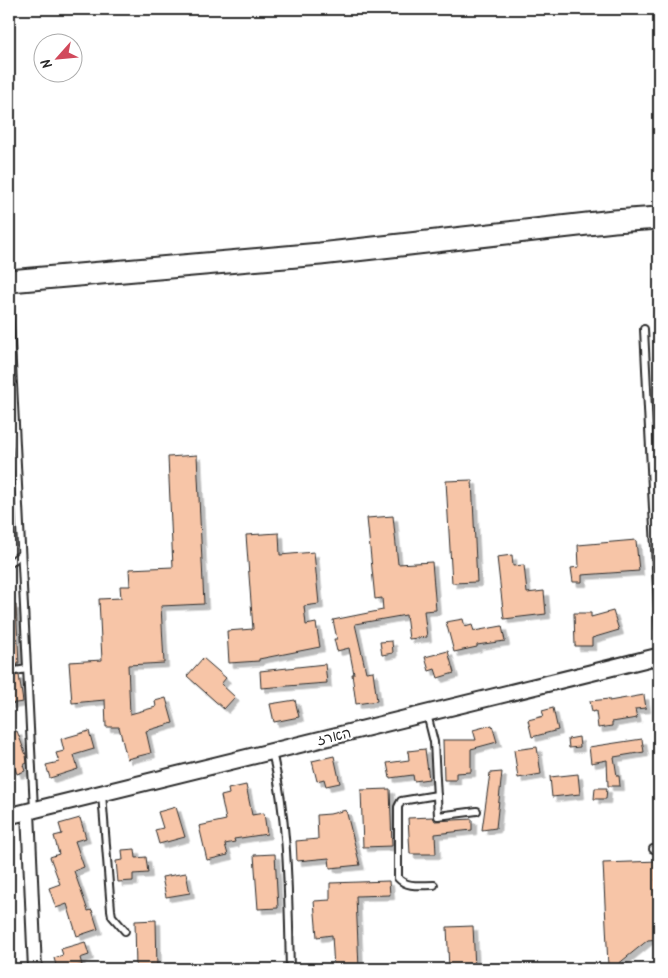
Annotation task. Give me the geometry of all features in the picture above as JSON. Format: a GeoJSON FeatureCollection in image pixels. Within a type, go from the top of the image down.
{"type":"FeatureCollection","features":[{"type":"Feature","properties":{"kind":"highway"},"geometry":{"type":"LineString","coordinates":[[9,281],[320,254],[604,222],[659,218]]}},
{"type":"Feature","properties":{"kind":"street","name":"הארז"},"geometry":{"type":"LineString","coordinates":[[9,816],[657,657]]}},
{"type":"Feature","properties":{"kind":"street"},"geometry":{"type":"LineString","coordinates":[[31,811],[35,969]]}},
{"type":"Feature","properties":{"kind":"lane"},"geometry":{"type":"LineString","coordinates":[[9,304],[27,669],[31,811]]}},
{"type":"Feature","properties":{"kind":"lane"},"geometry":{"type":"LineString","coordinates":[[644,329],[659,628]]}},
{"type":"Feature","properties":{"kind":"lane"},"geometry":{"type":"LineString","coordinates":[[9,564],[21,554]]}},
{"type":"Feature","properties":{"kind":"lane"},"geometry":{"type":"LineString","coordinates":[[657,657],[659,676]]}},
{"type":"Feature","properties":{"kind":"lane"},"geometry":{"type":"LineString","coordinates":[[9,672],[27,669]]}},
{"type":"Feature","properties":{"kind":"lane"},"geometry":{"type":"LineString","coordinates":[[427,714],[434,742],[438,816],[477,811]]}},
{"type":"Feature","properties":{"kind":"lane"},"geometry":{"type":"LineString","coordinates":[[272,752],[277,773],[284,826],[290,969]]}},
{"type":"Feature","properties":{"kind":"lane"},"geometry":{"type":"LineString","coordinates":[[102,794],[112,916],[125,932]]}},
{"type":"Feature","properties":{"kind":"lane"},"geometry":{"type":"LineString","coordinates":[[434,885],[410,885],[398,878],[398,807],[401,801],[437,795]]}},
{"type":"Feature","properties":{"kind":"building"},"geometry":{"type":"Polygon","coordinates":[[[197,455],[204,604],[161,606],[164,663],[128,665],[130,714],[156,707],[155,701],[166,698],[173,723],[146,731],[151,753],[127,759],[119,727],[106,727],[105,700],[72,703],[69,662],[102,660],[99,599],[121,598],[120,586],[130,586],[129,569],[173,567],[168,457],[197,455]]]}},
{"type":"Feature","properties":{"kind":"building"},"geometry":{"type":"Polygon","coordinates":[[[472,480],[477,582],[452,583],[446,481],[472,480]]]}},
{"type":"Feature","properties":{"kind":"building"},"geometry":{"type":"Polygon","coordinates":[[[393,516],[398,564],[432,562],[436,610],[424,611],[427,637],[409,639],[406,615],[355,624],[366,672],[373,671],[377,701],[356,704],[352,674],[354,674],[349,648],[337,651],[334,639],[337,639],[333,620],[383,610],[382,598],[375,599],[367,518],[393,516]]]}},
{"type":"Feature","properties":{"kind":"building"},"geometry":{"type":"Polygon","coordinates":[[[279,533],[280,555],[314,552],[319,604],[304,606],[306,625],[316,623],[320,647],[259,659],[259,661],[229,663],[227,631],[253,629],[246,535],[279,533]]]}},
{"type":"Feature","properties":{"kind":"building"},"geometry":{"type":"Polygon","coordinates":[[[636,540],[639,571],[582,575],[582,582],[573,582],[571,568],[579,567],[578,545],[636,540]]]}},
{"type":"Feature","properties":{"kind":"building"},"geometry":{"type":"Polygon","coordinates":[[[512,555],[513,566],[524,565],[527,593],[544,591],[546,614],[504,619],[497,557],[512,555]]]}},
{"type":"Feature","properties":{"kind":"building"},"geometry":{"type":"Polygon","coordinates":[[[9,605],[16,605],[19,664],[17,664],[18,666],[9,667],[9,605]]]}},
{"type":"Feature","properties":{"kind":"building"},"geometry":{"type":"Polygon","coordinates":[[[613,611],[619,630],[592,638],[592,646],[575,646],[574,613],[591,613],[591,617],[613,611]]]}},
{"type":"Feature","properties":{"kind":"building"},"geometry":{"type":"Polygon","coordinates":[[[463,619],[465,627],[472,625],[474,631],[502,626],[505,641],[477,645],[477,647],[454,652],[446,622],[463,619]]]}},
{"type":"Feature","properties":{"kind":"building"},"geometry":{"type":"Polygon","coordinates":[[[392,641],[393,653],[382,655],[380,642],[392,641]]]}},
{"type":"Feature","properties":{"kind":"building"},"geometry":{"type":"Polygon","coordinates":[[[448,651],[454,673],[438,678],[435,669],[429,671],[425,657],[448,651]]]}},
{"type":"Feature","properties":{"kind":"building"},"geometry":{"type":"Polygon","coordinates":[[[203,658],[226,678],[221,684],[235,697],[224,709],[187,676],[203,658]]]}},
{"type":"Feature","properties":{"kind":"building"},"geometry":{"type":"Polygon","coordinates":[[[325,664],[327,683],[261,688],[260,671],[325,664]]]}},
{"type":"Feature","properties":{"kind":"building"},"geometry":{"type":"Polygon","coordinates":[[[19,675],[23,702],[9,704],[9,677],[19,675]]]}},
{"type":"Feature","properties":{"kind":"building"},"geometry":{"type":"Polygon","coordinates":[[[644,695],[646,708],[635,709],[637,718],[612,722],[612,726],[598,728],[596,711],[592,712],[590,701],[609,699],[609,701],[644,695]]]}},
{"type":"Feature","properties":{"kind":"building"},"geometry":{"type":"Polygon","coordinates":[[[295,700],[299,717],[274,722],[270,704],[295,700]]]}},
{"type":"Feature","properties":{"kind":"building"},"geometry":{"type":"Polygon","coordinates":[[[553,708],[558,730],[532,737],[528,720],[544,716],[542,711],[553,708]]]}},
{"type":"Feature","properties":{"kind":"building"},"geometry":{"type":"Polygon","coordinates":[[[492,725],[497,742],[471,749],[471,772],[456,773],[456,780],[444,780],[443,740],[476,740],[473,730],[492,725]]]}},
{"type":"Feature","properties":{"kind":"building"},"geometry":{"type":"Polygon","coordinates":[[[17,731],[27,763],[23,765],[25,771],[17,774],[14,766],[9,768],[9,734],[17,731]]]}},
{"type":"Feature","properties":{"kind":"building"},"geometry":{"type":"Polygon","coordinates":[[[89,731],[94,749],[74,755],[78,769],[50,778],[46,765],[59,762],[56,753],[64,751],[61,739],[89,731]]]}},
{"type":"Feature","properties":{"kind":"building"},"geometry":{"type":"Polygon","coordinates":[[[579,737],[580,747],[569,748],[568,739],[579,737]]]}},
{"type":"Feature","properties":{"kind":"building"},"geometry":{"type":"Polygon","coordinates":[[[642,739],[644,752],[614,757],[620,786],[608,786],[607,760],[591,763],[589,747],[642,739]]]}},
{"type":"Feature","properties":{"kind":"building"},"geometry":{"type":"Polygon","coordinates":[[[537,747],[541,774],[518,778],[514,750],[537,747]]]}},
{"type":"Feature","properties":{"kind":"building"},"geometry":{"type":"Polygon","coordinates":[[[425,749],[429,779],[414,781],[413,775],[390,778],[387,763],[409,760],[408,751],[425,749]]]}},
{"type":"Feature","properties":{"kind":"building"},"geometry":{"type":"Polygon","coordinates":[[[334,756],[340,783],[326,786],[324,779],[317,781],[312,761],[334,756]]]}},
{"type":"Feature","properties":{"kind":"building"},"geometry":{"type":"Polygon","coordinates":[[[502,772],[496,828],[482,830],[490,773],[502,772]]]}},
{"type":"Feature","properties":{"kind":"building"},"geometry":{"type":"Polygon","coordinates":[[[578,774],[580,794],[552,797],[550,777],[578,774]]]}},
{"type":"Feature","properties":{"kind":"building"},"geometry":{"type":"Polygon","coordinates":[[[246,785],[252,815],[264,813],[267,834],[234,839],[235,842],[225,844],[228,855],[207,860],[199,826],[226,820],[221,796],[229,794],[228,789],[246,785]]]}},
{"type":"Feature","properties":{"kind":"building"},"geometry":{"type":"Polygon","coordinates":[[[595,788],[607,788],[606,799],[594,799],[595,788]]]}},
{"type":"Feature","properties":{"kind":"building"},"geometry":{"type":"Polygon","coordinates":[[[390,789],[392,846],[363,847],[361,790],[390,789]]]}},
{"type":"Feature","properties":{"kind":"building"},"geometry":{"type":"Polygon","coordinates":[[[176,807],[185,837],[159,844],[155,830],[163,828],[158,812],[176,807]]]}},
{"type":"Feature","properties":{"kind":"building"},"geometry":{"type":"Polygon","coordinates":[[[346,810],[360,865],[330,868],[329,858],[297,861],[296,841],[318,839],[317,815],[346,810]]]}},
{"type":"Feature","properties":{"kind":"building"},"geometry":{"type":"Polygon","coordinates":[[[433,817],[435,821],[472,819],[472,830],[435,834],[436,854],[410,854],[408,818],[433,817]]]}},
{"type":"Feature","properties":{"kind":"building"},"geometry":{"type":"Polygon","coordinates":[[[80,818],[86,838],[75,841],[84,867],[74,871],[88,911],[92,910],[98,929],[77,936],[67,904],[56,908],[49,888],[60,884],[50,857],[59,854],[54,836],[62,834],[59,824],[80,818]]]}},
{"type":"Feature","properties":{"kind":"building"},"geometry":{"type":"Polygon","coordinates":[[[135,849],[136,858],[146,857],[148,873],[133,874],[133,881],[118,882],[116,861],[123,860],[122,850],[135,849]]]}},
{"type":"Feature","properties":{"kind":"building"},"geometry":{"type":"Polygon","coordinates":[[[275,854],[278,908],[258,909],[254,855],[275,854]]]}},
{"type":"Feature","properties":{"kind":"building"},"geometry":{"type":"Polygon","coordinates":[[[659,861],[659,879],[656,879],[659,895],[659,939],[648,940],[617,965],[608,966],[603,863],[659,861]]]}},
{"type":"Feature","properties":{"kind":"building"},"geometry":{"type":"Polygon","coordinates":[[[186,873],[190,893],[166,897],[162,877],[186,873]]]}},
{"type":"Feature","properties":{"kind":"building"},"geometry":{"type":"Polygon","coordinates":[[[389,881],[390,895],[356,896],[359,969],[334,969],[332,935],[317,937],[314,901],[330,900],[330,883],[389,881]]]}},
{"type":"Feature","properties":{"kind":"building"},"geometry":{"type":"Polygon","coordinates":[[[156,920],[157,969],[136,969],[135,921],[156,920]]]}},
{"type":"Feature","properties":{"kind":"building"},"geometry":{"type":"Polygon","coordinates":[[[473,926],[475,969],[449,969],[447,927],[473,926]]]}},
{"type":"Feature","properties":{"kind":"building"},"geometry":{"type":"Polygon","coordinates":[[[85,942],[89,955],[80,958],[82,965],[68,969],[57,969],[54,958],[63,955],[61,949],[85,942]]]}}]}
